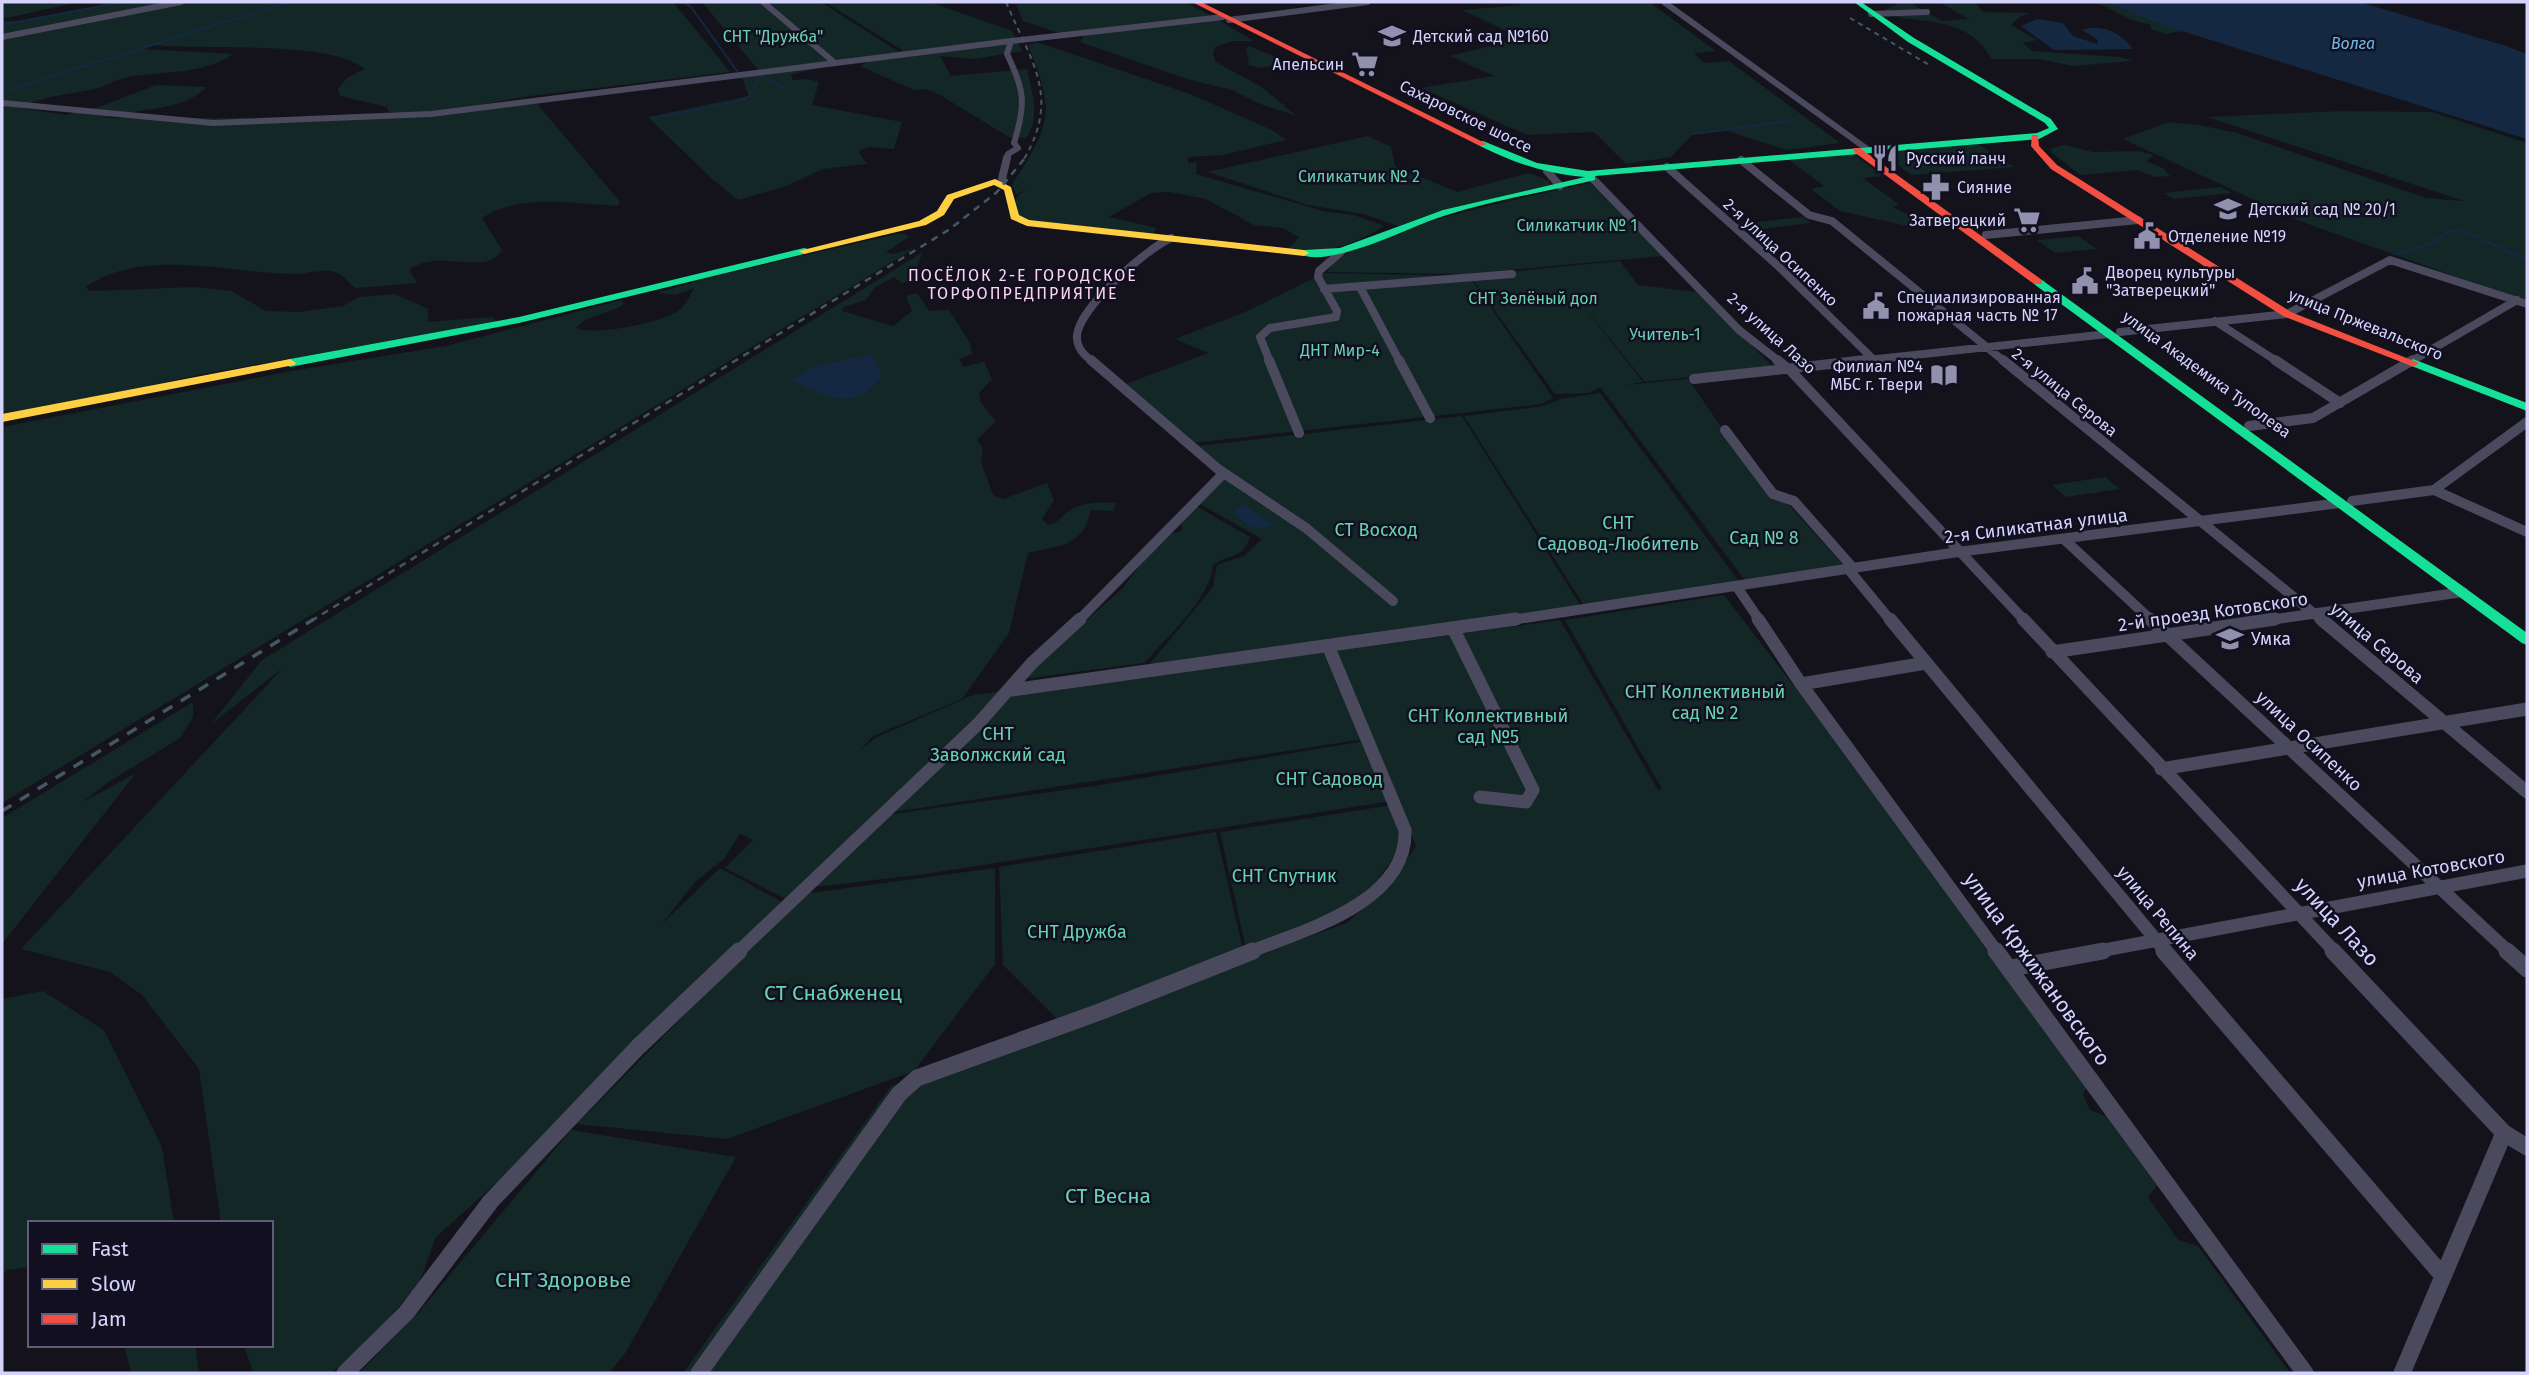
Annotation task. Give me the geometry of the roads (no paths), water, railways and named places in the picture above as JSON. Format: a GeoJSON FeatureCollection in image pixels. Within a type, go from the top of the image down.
{"type":"FeatureCollection","features":[{"type":"Feature","properties":{"kind":"main road","name":"Сахаровское шоссе"},"geometry":{"type":"LineString","coordinates":[[1196,2],[1504,155],[1547,171],[1590,176],[1862,150]]}},
{"type":"Feature","properties":{"kind":"main road"},"geometry":{"type":"LineString","coordinates":[[1857,2],[1871,14],[2054,127],[2051,133],[2035,136],[1862,150]]}},
{"type":"Feature","properties":{"kind":"main road","name":"улица Пржевальского"},"geometry":{"type":"LineString","coordinates":[[2035,136],[2035,146],[2054,167],[2287,314],[2527,407]]}},
{"type":"Feature","properties":{"kind":"main road","name":"улица Академика Туполева"},"geometry":{"type":"LineString","coordinates":[[1862,150],[1986,235],[2114,333],[2249,426],[2527,640]]}},
{"type":"Feature","properties":{"kind":"main road","name":"улица Академика Туполева"},"geometry":{"type":"LineString","coordinates":[[1862,150],[2346,502],[2527,628]]}},
{"type":"Feature","properties":{"kind":"main road"},"geometry":{"type":"LineString","coordinates":[[2,418],[519,320],[922,223],[941,213],[950,197],[985,184],[1000,183],[1008,190],[1012,215],[1027,223],[1323,255],[1341,252],[1445,212],[1560,186],[1590,176]]}},
{"type":"Feature","properties":{"kind":"street"},"geometry":{"type":"LineString","coordinates":[[2,37],[181,2]]}},
{"type":"Feature","properties":{"kind":"street"},"geometry":{"type":"LineString","coordinates":[[763,2],[835,62]]}},
{"type":"Feature","properties":{"kind":"street"},"geometry":{"type":"LineString","coordinates":[[2,103],[213,123],[431,114],[835,62],[1368,2]]}},
{"type":"Feature","properties":{"kind":"street"},"geometry":{"type":"LineString","coordinates":[[1664,2],[1862,150]]}},
{"type":"Feature","properties":{"kind":"street"},"geometry":{"type":"LineString","coordinates":[[1871,14],[1927,12]]}},
{"type":"Feature","properties":{"kind":"street"},"geometry":{"type":"LineString","coordinates":[[1000,183],[1008,154],[1018,148],[1014,143],[1026,107],[1024,87],[1007,54],[1011,41]]}},
{"type":"Feature","properties":{"kind":"street","name":"2-я улица Серова"},"geometry":{"type":"LineString","coordinates":[[1741,160],[1809,215],[1832,221],[2202,523]]}},
{"type":"Feature","properties":{"kind":"street","name":"2-я улица Осипенко"},"geometry":{"type":"LineString","coordinates":[[1667,167],[1770,259],[1874,360]]}},
{"type":"Feature","properties":{"kind":"street"},"geometry":{"type":"LineString","coordinates":[[1547,171],[1560,186]]}},
{"type":"Feature","properties":{"kind":"street","name":"2-я улица Лазо"},"geometry":{"type":"LineString","coordinates":[[1590,176],[1739,330],[1791,371],[1958,552]]}},
{"type":"Feature","properties":{"kind":"street"},"geometry":{"type":"LineString","coordinates":[[1986,235],[2138,220]]}},
{"type":"Feature","properties":{"kind":"street"},"geometry":{"type":"LineString","coordinates":[[1171,238],[1153,246],[1131,262],[1089,313],[1077,334],[1080,351],[1224,473],[1306,528],[1394,601]]}},
{"type":"Feature","properties":{"kind":"street"},"geometry":{"type":"LineString","coordinates":[[1299,433],[1259,337],[1270,328],[1336,317],[1337,311],[1318,277],[1319,271],[1341,252]]}},
{"type":"Feature","properties":{"kind":"street"},"geometry":{"type":"LineString","coordinates":[[1694,379],[1791,371],[2287,314],[2390,260],[2522,302]]}},
{"type":"Feature","properties":{"kind":"street"},"geometry":{"type":"LineString","coordinates":[[1324,289],[1512,274]]}},
{"type":"Feature","properties":{"kind":"street"},"geometry":{"type":"LineString","coordinates":[[1360,287],[1430,418]]}},
{"type":"Feature","properties":{"kind":"street"},"geometry":{"type":"LineString","coordinates":[[2249,426],[2313,418],[2522,302]]}},
{"type":"Feature","properties":{"kind":"street"},"geometry":{"type":"LineString","coordinates":[[2215,321],[2340,403]]}},
{"type":"Feature","properties":{"kind":"street","name":"2-я Силикатная улица"},"geometry":{"type":"LineString","coordinates":[[1012,690],[1454,630],[1958,552],[2066,541],[2434,490],[2527,422]]}},
{"type":"Feature","properties":{"kind":"street","name":"улица Репина"},"geometry":{"type":"LineString","coordinates":[[1725,430],[1773,494],[1794,501],[1852,569],[1926,663],[2155,940],[2443,1276]]}},
{"type":"Feature","properties":{"kind":"street"},"geometry":{"type":"LineString","coordinates":[[345,1373],[406,1313],[491,1201],[638,1047],[729,964],[1012,690],[1032,663],[1058,642],[1224,473]]}},
{"type":"Feature","properties":{"kind":"street"},"geometry":{"type":"LineString","coordinates":[[2434,490],[2527,532]]}},
{"type":"Feature","properties":{"kind":"street","name":"улица Серова"},"geometry":{"type":"LineString","coordinates":[[2202,523],[2527,792]]}},
{"type":"Feature","properties":{"kind":"street","name":"улица Осипенко"},"geometry":{"type":"LineString","coordinates":[[2066,541],[2527,969]]}},
{"type":"Feature","properties":{"kind":"street","name":"улица Лазо"},"geometry":{"type":"LineString","coordinates":[[1958,552],[2504,1133],[2527,1147]]}},
{"type":"Feature","properties":{"kind":"street","name":"улица Кржижановского"},"geometry":{"type":"LineString","coordinates":[[1737,587],[1801,684],[2305,1373]]}},
{"type":"Feature","properties":{"kind":"street","name":"2-й проезд Котовского"},"geometry":{"type":"LineString","coordinates":[[2052,652],[2463,592]]}},
{"type":"Feature","properties":{"kind":"street"},"geometry":{"type":"LineString","coordinates":[[1454,630],[1533,790],[1526,802],[1507,803],[1480,797]]}},
{"type":"Feature","properties":{"kind":"street"},"geometry":{"type":"LineString","coordinates":[[699,1373],[899,1094],[917,1078],[1102,1011],[1347,914],[1370,895],[1400,862],[1408,844],[1405,830],[1329,648]]}},
{"type":"Feature","properties":{"kind":"street"},"geometry":{"type":"LineString","coordinates":[[1801,684],[1926,663]]}},
{"type":"Feature","properties":{"kind":"street"},"geometry":{"type":"LineString","coordinates":[[2161,769],[2527,709]]}},
{"type":"Feature","properties":{"kind":"street","name":"улица Котовского"},"geometry":{"type":"LineString","coordinates":[[2011,968],[2527,871]]}},
{"type":"Feature","properties":{"kind":"street"},"geometry":{"type":"LineString","coordinates":[[2402,1373],[2504,1133]]}},
{"type":"Feature","properties":{"kind":"water","name":"Волга"},"geometry":{"type":"Polygon","coordinates":[[[2105,2],[2360,2],[2506,46],[2527,54],[2527,139],[2166,26],[2105,2]]]}},
{"type":"Feature","properties":{"kind":"water"},"geometry":{"type":"Polygon","coordinates":[[[2037,19],[2063,23],[2073,36],[2097,44],[2098,40],[2082,30],[2096,28],[2111,31],[2123,38],[2133,49],[2054,50],[2021,26],[2037,19]]]}},
{"type":"Feature","properties":{"kind":"water"},"geometry":{"type":"Polygon","coordinates":[[[872,356],[882,375],[861,395],[851,398],[828,396],[792,380],[815,366],[872,356]]]}},
{"type":"Feature","properties":{"kind":"water"},"geometry":{"type":"Polygon","coordinates":[[[1242,503],[1274,524],[1262,528],[1248,525],[1234,513],[1242,503]]]}},
{"type":"Feature","properties":{"kind":"waterway"},"geometry":{"type":"LineString","coordinates":[[2,25],[122,2]]}},
{"type":"Feature","properties":{"kind":"waterway"},"geometry":{"type":"LineString","coordinates":[[2,92],[289,2]]}},
{"type":"Feature","properties":{"kind":"waterway"},"geometry":{"type":"LineString","coordinates":[[683,2],[691,7],[737,71]]}},
{"type":"Feature","properties":{"kind":"waterway"},"geometry":{"type":"LineString","coordinates":[[654,118],[739,101],[748,97],[761,76],[785,88]]}},
{"type":"Feature","properties":{"kind":"waterway"},"geometry":{"type":"LineString","coordinates":[[1691,134],[1796,120]]}},
{"type":"Feature","properties":{"kind":"waterway"},"geometry":{"type":"LineString","coordinates":[[2394,254],[2429,245],[2450,231],[2461,230],[2527,260]]}},
{"type":"Feature","properties":{"kind":"railway"},"geometry":{"type":"LineString","coordinates":[[1006,2],[1032,61],[1041,97],[1035,137],[1024,159]]}},
{"type":"Feature","properties":{"kind":"railway"},"geometry":{"type":"LineString","coordinates":[[1850,18],[1931,66]]}},
{"type":"Feature","properties":{"kind":"railway"},"geometry":{"type":"LineString","coordinates":[[311,621],[950,229],[997,192],[1025,158]]}},
{"type":"Feature","properties":{"kind":"railway"},"geometry":{"type":"LineString","coordinates":[[2,811],[314,619]]}},
{"type":"Feature","properties":{"kind":"place","name":"Детский сад №160"},"geometry":{"type":"Point","coordinates":[1392,36]}},
{"type":"Feature","properties":{"kind":"place","name":"Апельсин"},"geometry":{"type":"Point","coordinates":[1365,64]}},
{"type":"Feature","properties":{"kind":"place","name":"Русский ланч"},"geometry":{"type":"Point","coordinates":[1885,158]}},
{"type":"Feature","properties":{"kind":"place","name":"Сияние"},"geometry":{"type":"Point","coordinates":[1936,187]}},
{"type":"Feature","properties":{"kind":"place","name":"Детский сад № 20/1"},"geometry":{"type":"Point","coordinates":[2228,209]}},
{"type":"Feature","properties":{"kind":"place","name":"Затверецкий"},"geometry":{"type":"Point","coordinates":[2027,220]}},
{"type":"Feature","properties":{"kind":"place","name":"Отделение №19"},"geometry":{"type":"Point","coordinates":[2147,236]}},
{"type":"Feature","properties":{"kind":"place","name":"Дворец культуры \"Затверецкий\""},"geometry":{"type":"Point","coordinates":[2085,281]}},
{"type":"Feature","properties":{"kind":"place","name":"Специализированная пожарная часть № 17"},"geometry":{"type":"Point","coordinates":[1876,306]}},
{"type":"Feature","properties":{"kind":"place","name":"Филиал №4 МБС г. Твери"},"geometry":{"type":"Point","coordinates":[1944,375]}},
{"type":"Feature","properties":{"kind":"place","name":"Умка"},"geometry":{"type":"Point","coordinates":[2230,639]}},
{"type":"Feature","properties":{"kind":"district","name":"ПОСЁЛОК 2-Е ГОРОДСКОЕ ТОРФОПРЕДПРИЯТИЕ"},"geometry":{"type":"Point","coordinates":[1023,284]}},
{"type":"Feature","properties":{"kind":"park label","name":"СНТ \"Дружба\""},"geometry":{"type":"Point","coordinates":[773,36]}},
{"type":"Feature","properties":{"kind":"park label","name":"Силикатчик № 2"},"geometry":{"type":"Point","coordinates":[1359,176]}},
{"type":"Feature","properties":{"kind":"park label","name":"Силикатчик № 1"},"geometry":{"type":"Point","coordinates":[1577,225]}},
{"type":"Feature","properties":{"kind":"park label","name":"СНТ Зелёный дол"},"geometry":{"type":"Point","coordinates":[1533,298]}},
{"type":"Feature","properties":{"kind":"park label","name":"Учитель-1"},"geometry":{"type":"Point","coordinates":[1665,334]}},
{"type":"Feature","properties":{"kind":"park label","name":"ДНТ Мир-4"},"geometry":{"type":"Point","coordinates":[1340,350]}},
{"type":"Feature","properties":{"kind":"park label","name":"СТ Восход"},"geometry":{"type":"Point","coordinates":[1376,530]}},
{"type":"Feature","properties":{"kind":"park label","name":"СНТ Садовод-Любитель"},"geometry":{"type":"Point","coordinates":[1618,533]}},
{"type":"Feature","properties":{"kind":"park label","name":"Сад № 8"},"geometry":{"type":"Point","coordinates":[1764,538]}},
{"type":"Feature","properties":{"kind":"park label","name":"СНТ Коллективный сад № 2"},"geometry":{"type":"Point","coordinates":[1705,702]}},
{"type":"Feature","properties":{"kind":"park label","name":"СНТ Коллективный сад №5"},"geometry":{"type":"Point","coordinates":[1488,726]}},
{"type":"Feature","properties":{"kind":"park label","name":"СНТ Заволжский сад"},"geometry":{"type":"Point","coordinates":[998,744]}},
{"type":"Feature","properties":{"kind":"park label","name":"СНТ Садовод"},"geometry":{"type":"Point","coordinates":[1329,779]}},
{"type":"Feature","properties":{"kind":"park label","name":"СНТ Спутник"},"geometry":{"type":"Point","coordinates":[1284,876]}},
{"type":"Feature","properties":{"kind":"park label","name":"СНТ Дружба"},"geometry":{"type":"Point","coordinates":[1077,932]}},
{"type":"Feature","properties":{"kind":"park label","name":"СТ Снабженец"},"geometry":{"type":"Point","coordinates":[833,993]}},
{"type":"Feature","properties":{"kind":"park label","name":"СТ Весна"},"geometry":{"type":"Point","coordinates":[1108,1196]}},
{"type":"Feature","properties":{"kind":"park label","name":"СНТ Здоровье"},"geometry":{"type":"Point","coordinates":[563,1280]}}]}
